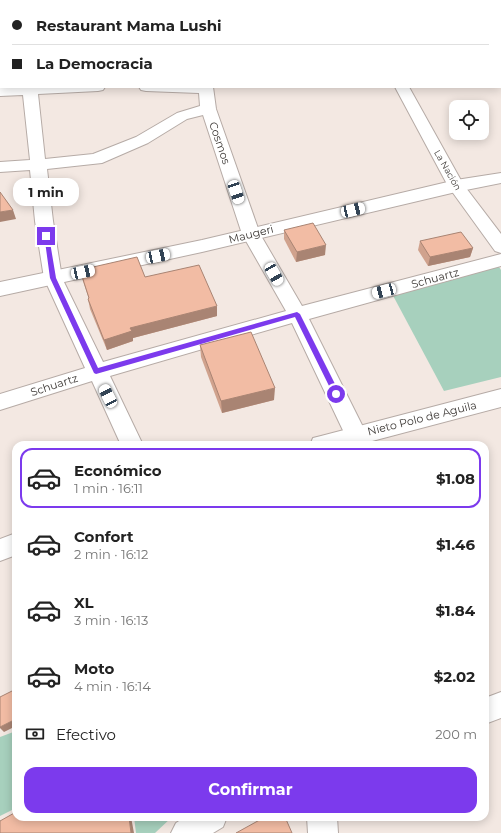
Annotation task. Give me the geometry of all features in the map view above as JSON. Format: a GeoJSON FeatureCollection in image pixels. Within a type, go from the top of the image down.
{"type":"FeatureCollection","features":[{"type":"Feature","properties":{"kind":"street"},"geometry":{"type":"LineString","coordinates":[[0,92],[75,88]]}},
{"type":"Feature","properties":{"kind":"street","name":"Cosmos"},"geometry":{"type":"LineString","coordinates":[[206,88],[208,109],[250,234],[297,314],[356,435]]}},
{"type":"Feature","properties":{"kind":"street","name":"La Nación"},"geometry":{"type":"LineString","coordinates":[[403,88],[456,186],[501,247]]}},
{"type":"Feature","properties":{"kind":"street"},"geometry":{"type":"LineString","coordinates":[[30,90],[44,221],[53,278],[130,441]]}},
{"type":"Feature","properties":{"kind":"street"},"geometry":{"type":"LineString","coordinates":[[0,167],[96,159],[142,140],[182,116],[208,109]]}},
{"type":"Feature","properties":{"kind":"street","name":"Maugeri"},"geometry":{"type":"LineString","coordinates":[[0,289],[202,246],[456,186],[501,178]]}},
{"type":"Feature","properties":{"kind":"street","name":"Schuartz"},"geometry":{"type":"LineString","coordinates":[[0,402],[96,371],[297,314],[501,260]]}},
{"type":"Feature","properties":{"kind":"street","name":"Nieto Polo de Aguila"},"geometry":{"type":"LineString","coordinates":[[335,441],[501,398]]}},
{"type":"Feature","properties":{"kind":"street"},"geometry":{"type":"LineString","coordinates":[[0,550],[12,546]]}},
{"type":"Feature","properties":{"kind":"street"},"geometry":{"type":"LineString","coordinates":[[489,710],[501,705]]}},
{"type":"Feature","properties":{"kind":"street"},"geometry":{"type":"LineString","coordinates":[[186,833],[206,821]]}},
{"type":"Feature","properties":{"kind":"street"},"geometry":{"type":"LineString","coordinates":[[322,821],[323,833]]}},
{"type":"Feature","properties":{"kind":"green space"},"geometry":{"type":"Polygon","coordinates":[[[499,267],[501,270],[501,377],[444,391],[390,290],[499,267]]]}},
{"type":"Feature","properties":{"kind":"green space"},"geometry":{"type":"Polygon","coordinates":[[[12,732],[12,810],[0,816],[0,737],[12,732]]]}},
{"type":"Feature","properties":{"kind":"green space"},"geometry":{"type":"Polygon","coordinates":[[[134,821],[168,821],[155,833],[136,833],[134,821]]]}},
{"type":"Feature","properties":{"kind":"building"},"geometry":{"type":"Polygon","coordinates":[[[0,192],[13,210],[0,212],[0,192]]]}},
{"type":"Feature","properties":{"kind":"building"},"geometry":{"type":"Polygon","coordinates":[[[313,223],[326,245],[297,252],[284,230],[313,223]]]}},
{"type":"Feature","properties":{"kind":"building"},"geometry":{"type":"Polygon","coordinates":[[[461,232],[473,248],[430,257],[420,241],[461,232]]]}},
{"type":"Feature","properties":{"kind":"building"},"geometry":{"type":"Polygon","coordinates":[[[137,257],[145,277],[199,265],[217,306],[130,328],[132,331],[104,340],[88,299],[89,298],[80,270],[137,257]]]}},
{"type":"Feature","properties":{"kind":"building"},"geometry":{"type":"Polygon","coordinates":[[[251,332],[275,388],[221,401],[200,345],[251,332]]]}},
{"type":"Feature","properties":{"kind":"building"},"geometry":{"type":"Polygon","coordinates":[[[12,691],[12,721],[0,727],[0,697],[12,691]]]}},
{"type":"Feature","properties":{"kind":"building"},"geometry":{"type":"Polygon","coordinates":[[[12,814],[12,821],[130,821],[131,833],[0,833],[0,821],[12,814]]]}},
{"type":"Feature","properties":{"kind":"building"},"geometry":{"type":"Polygon","coordinates":[[[258,821],[287,821],[292,833],[236,833],[258,821]]]}},
{"type":"Feature","properties":{"kind":"route"},"geometry":{"type":"LineString","coordinates":[[46,236],[53,278],[96,371],[297,314],[336,394]]}}]}
